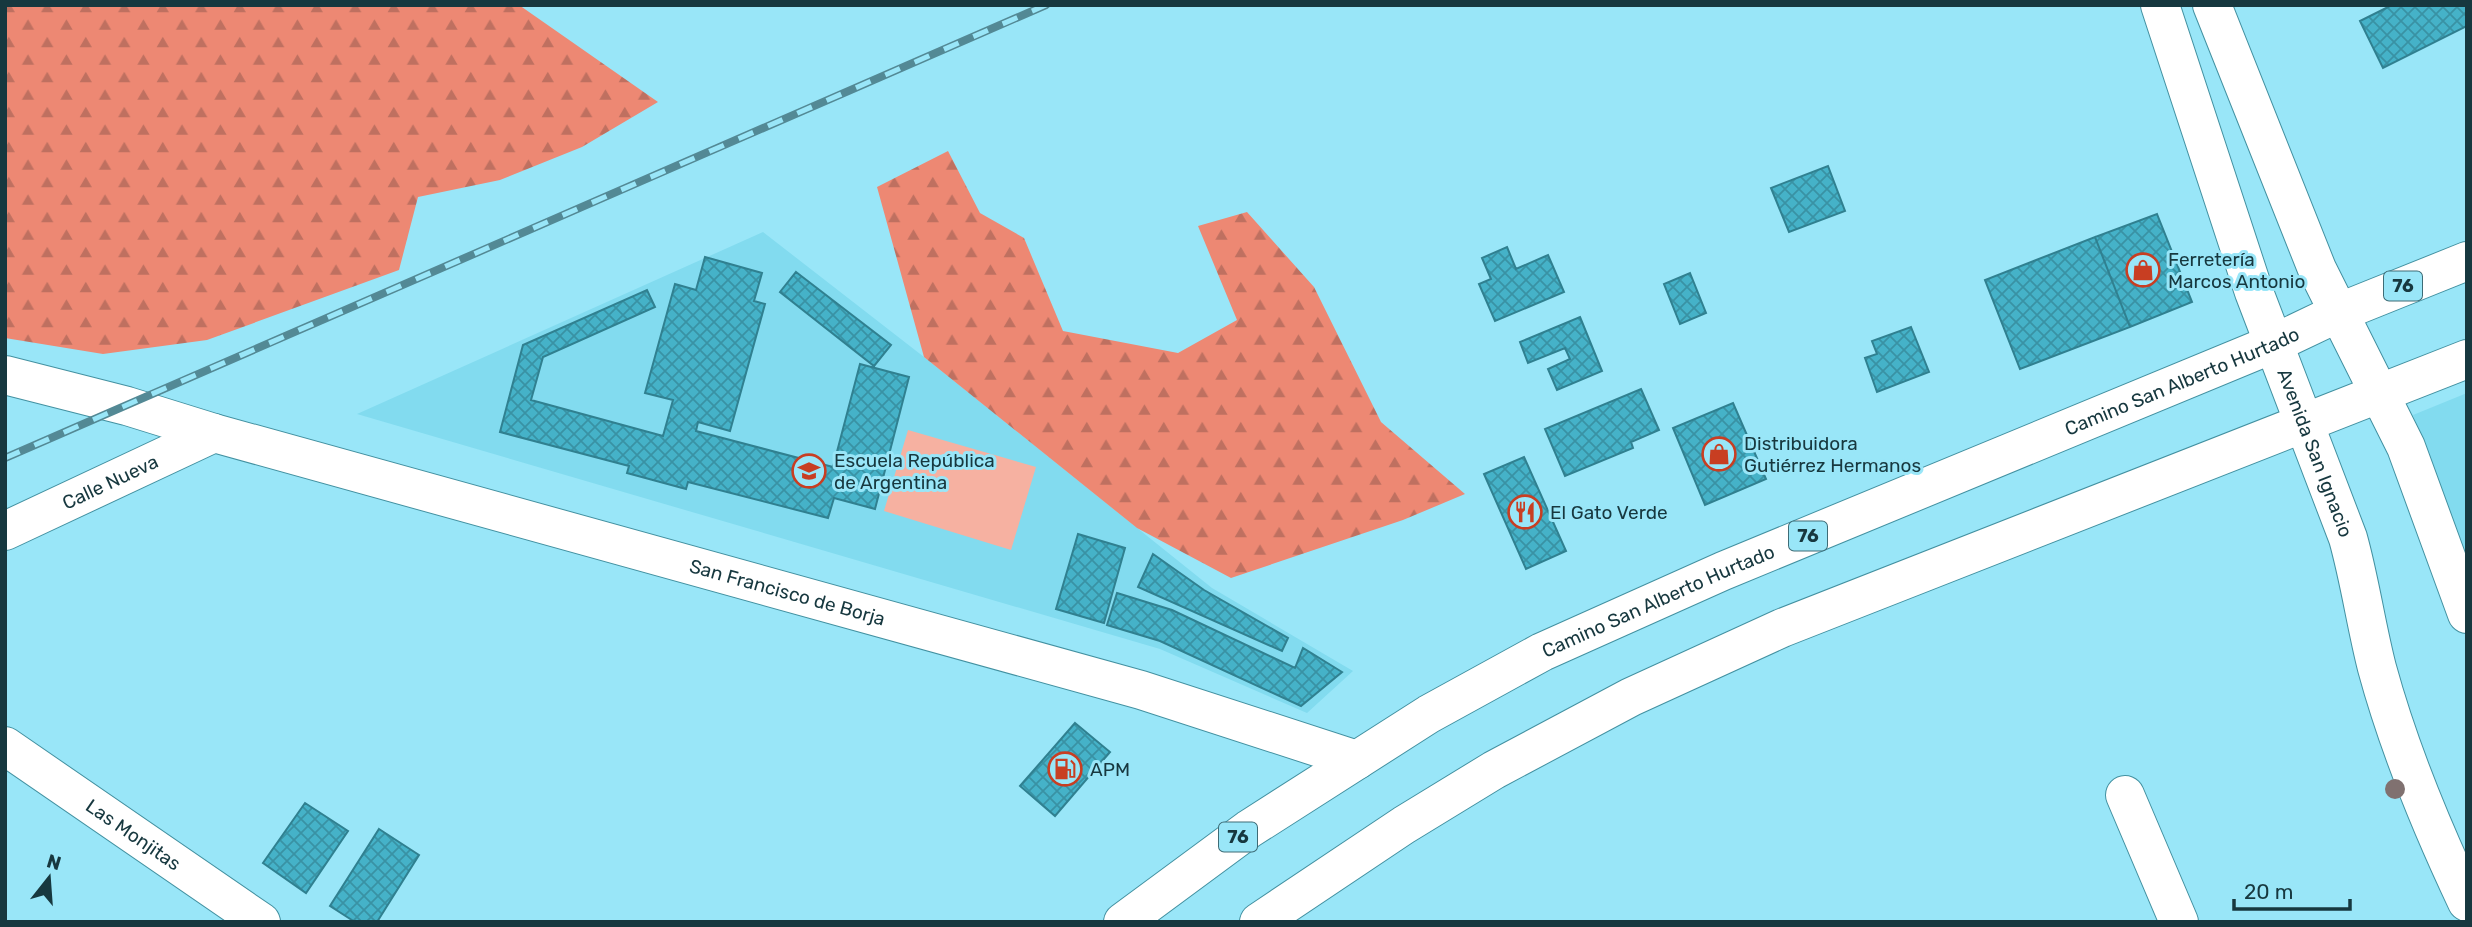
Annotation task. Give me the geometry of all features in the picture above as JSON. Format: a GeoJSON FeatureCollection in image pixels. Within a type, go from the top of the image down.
{"type":"FeatureCollection","features":[{"type":"Feature","properties":{"kind":"main road","name":"Avenida San Ignacio"},"geometry":{"type":"LineString","coordinates":[[2160,5],[2254,292],[2348,538],[2377,666],[2408,766],[2432,827],[2467,902]]}},
{"type":"Feature","properties":{"kind":"main road"},"geometry":{"type":"LineString","coordinates":[[2212,5],[2296,219],[2406,447],[2464,593]]}},
{"type":"Feature","properties":{"kind":"main road","name":"Camino San Alberto Hurtado"},"geometry":{"type":"LineString","coordinates":[[1123,922],[1249,829],[1429,714],[1565,641],[1723,571],[2467,261]]}},
{"type":"Feature","properties":{"kind":"main road"},"geometry":{"type":"LineString","coordinates":[[1259,922],[1404,825],[1494,770],[1631,697],[1782,628],[2467,359]]}},
{"type":"Feature","properties":{"kind":"main road","name":"San Francisco de Borja"},"geometry":{"type":"LineString","coordinates":[[5,375],[127,406],[214,433],[1141,691],[1357,760]]}},
{"type":"Feature","properties":{"kind":"main road","name":"Calle Nueva"},"geometry":{"type":"LineString","coordinates":[[5,531],[214,433]]}},
{"type":"Feature","properties":{"kind":"main road","name":"Las Monjitas"},"geometry":{"type":"LineString","coordinates":[[5,746],[261,922]]}},
{"type":"Feature","properties":{"kind":"main road"},"geometry":{"type":"LineString","coordinates":[[2125,796],[2179,922]]}},
{"type":"Feature","properties":{"kind":"shaded area","name":"Escuela República de Argentina"},"geometry":{"type":"Polygon","coordinates":[[[763,232],[1212,588],[1353,671],[1307,713],[1160,649],[357,414],[763,232]]]}},
{"type":"Feature","properties":{"kind":"shaded area"},"geometry":{"type":"Polygon","coordinates":[[[2467,393],[2467,564],[2413,415],[2467,393]]]}},
{"type":"Feature","properties":{"kind":"shaded area"},"geometry":{"type":"Polygon","coordinates":[[[908,430],[1036,467],[1011,550],[884,511],[908,430]]]}},
{"type":"Feature","properties":{"kind":"green space"},"geometry":{"type":"Polygon","coordinates":[[[5,5],[519,5],[658,102],[582,147],[500,180],[418,197],[399,270],[207,340],[103,354],[5,338],[5,5]]]}},
{"type":"Feature","properties":{"kind":"green space"},"geometry":{"type":"Polygon","coordinates":[[[948,151],[980,213],[1024,238],[1063,331],[1178,353],[1237,320],[1198,226],[1247,212],[1314,287],[1381,422],[1465,494],[1403,520],[1231,578],[1137,528],[924,357],[877,187],[948,151]]]}},
{"type":"Feature","properties":{"kind":"building"},"geometry":{"type":"Polygon","coordinates":[[[2392,5],[2467,5],[2467,26],[2383,68],[2360,21],[2392,5]]]}},
{"type":"Feature","properties":{"kind":"building"},"geometry":{"type":"Polygon","coordinates":[[[1828,166],[1845,211],[1789,232],[1771,188],[1828,166]]]}},
{"type":"Feature","properties":{"kind":"building","name":"Ferretería Marcos Antonio"},"geometry":{"type":"Polygon","coordinates":[[[2157,214],[2192,302],[2130,327],[2095,237],[2157,214]]]}},
{"type":"Feature","properties":{"kind":"building"},"geometry":{"type":"Polygon","coordinates":[[[2095,237],[2130,327],[2020,369],[1985,280],[2095,237]]]}},
{"type":"Feature","properties":{"kind":"building"},"geometry":{"type":"Polygon","coordinates":[[[1507,247],[1516,269],[1548,255],[1564,292],[1495,321],[1479,284],[1491,279],[1482,258],[1507,247]]]}},
{"type":"Feature","properties":{"kind":"building"},"geometry":{"type":"Polygon","coordinates":[[[705,257],[762,273],[754,301],[765,304],[730,431],[698,422],[696,431],[833,467],[860,364],[909,377],[875,509],[834,498],[828,518],[688,482],[686,489],[627,473],[629,466],[500,432],[523,345],[647,290],[655,307],[543,357],[531,400],[663,436],[673,400],[645,393],[675,284],[696,290],[705,257]]]}},
{"type":"Feature","properties":{"kind":"building"},"geometry":{"type":"Polygon","coordinates":[[[796,272],[891,345],[874,366],[780,292],[796,272]]]}},
{"type":"Feature","properties":{"kind":"building"},"geometry":{"type":"Polygon","coordinates":[[[1690,273],[1706,313],[1680,324],[1664,284],[1690,273]]]}},
{"type":"Feature","properties":{"kind":"building"},"geometry":{"type":"Polygon","coordinates":[[[1580,317],[1602,371],[1557,390],[1548,369],[1570,359],[1565,348],[1528,363],[1520,342],[1580,317]]]}},
{"type":"Feature","properties":{"kind":"building"},"geometry":{"type":"Polygon","coordinates":[[[1911,327],[1929,372],[1877,392],[1865,358],[1877,354],[1872,341],[1911,327]]]}},
{"type":"Feature","properties":{"kind":"building"},"geometry":{"type":"Polygon","coordinates":[[[1641,389],[1659,430],[1631,442],[1633,448],[1565,476],[1545,429],[1641,389]]]}},
{"type":"Feature","properties":{"kind":"building","name":"Distribuidora Gutiérrez Hermanos"},"geometry":{"type":"Polygon","coordinates":[[[1733,403],[1766,479],[1705,505],[1673,428],[1733,403]]]}},
{"type":"Feature","properties":{"kind":"building","name":"El Gato Verde"},"geometry":{"type":"Polygon","coordinates":[[[1524,457],[1566,551],[1526,569],[1484,474],[1524,457]]]}},
{"type":"Feature","properties":{"kind":"building"},"geometry":{"type":"Polygon","coordinates":[[[1078,534],[1125,548],[1104,623],[1056,609],[1078,534]]]}},
{"type":"Feature","properties":{"kind":"building"},"geometry":{"type":"Polygon","coordinates":[[[1153,554],[1204,590],[1288,638],[1282,651],[1138,587],[1153,554]]]}},
{"type":"Feature","properties":{"kind":"building"},"geometry":{"type":"Polygon","coordinates":[[[1117,593],[1172,610],[1295,668],[1303,648],[1342,672],[1301,706],[1160,641],[1107,625],[1117,593]]]}},
{"type":"Feature","properties":{"kind":"building","name":"APM"},"geometry":{"type":"Polygon","coordinates":[[[1075,723],[1110,752],[1055,816],[1020,786],[1075,723]]]}},
{"type":"Feature","properties":{"kind":"building"},"geometry":{"type":"Polygon","coordinates":[[[305,803],[348,831],[306,893],[263,863],[305,803]]]}},
{"type":"Feature","properties":{"kind":"building"},"geometry":{"type":"Polygon","coordinates":[[[379,829],[419,855],[377,922],[355,922],[330,906],[379,829]]]}},
{"type":"Feature","properties":{"kind":"railway"},"geometry":{"type":"LineString","coordinates":[[5,458],[1046,5]]}},
{"type":"Feature","properties":{"kind":"place","name":"Ferretería Marcos Antonio"},"geometry":{"type":"Point","coordinates":[2143,270]}},
{"type":"Feature","properties":{"kind":"place","name":"Distribuidora Gutiérrez Hermanos"},"geometry":{"type":"Point","coordinates":[1719,454]}},
{"type":"Feature","properties":{"kind":"place","name":"Escuela República de Argentina"},"geometry":{"type":"Point","coordinates":[809,471]}},
{"type":"Feature","properties":{"kind":"place","name":"El Gato Verde"},"geometry":{"type":"Point","coordinates":[1525,512]}},
{"type":"Feature","properties":{"kind":"place","name":"APM"},"geometry":{"type":"Point","coordinates":[1065,769]}}]}
